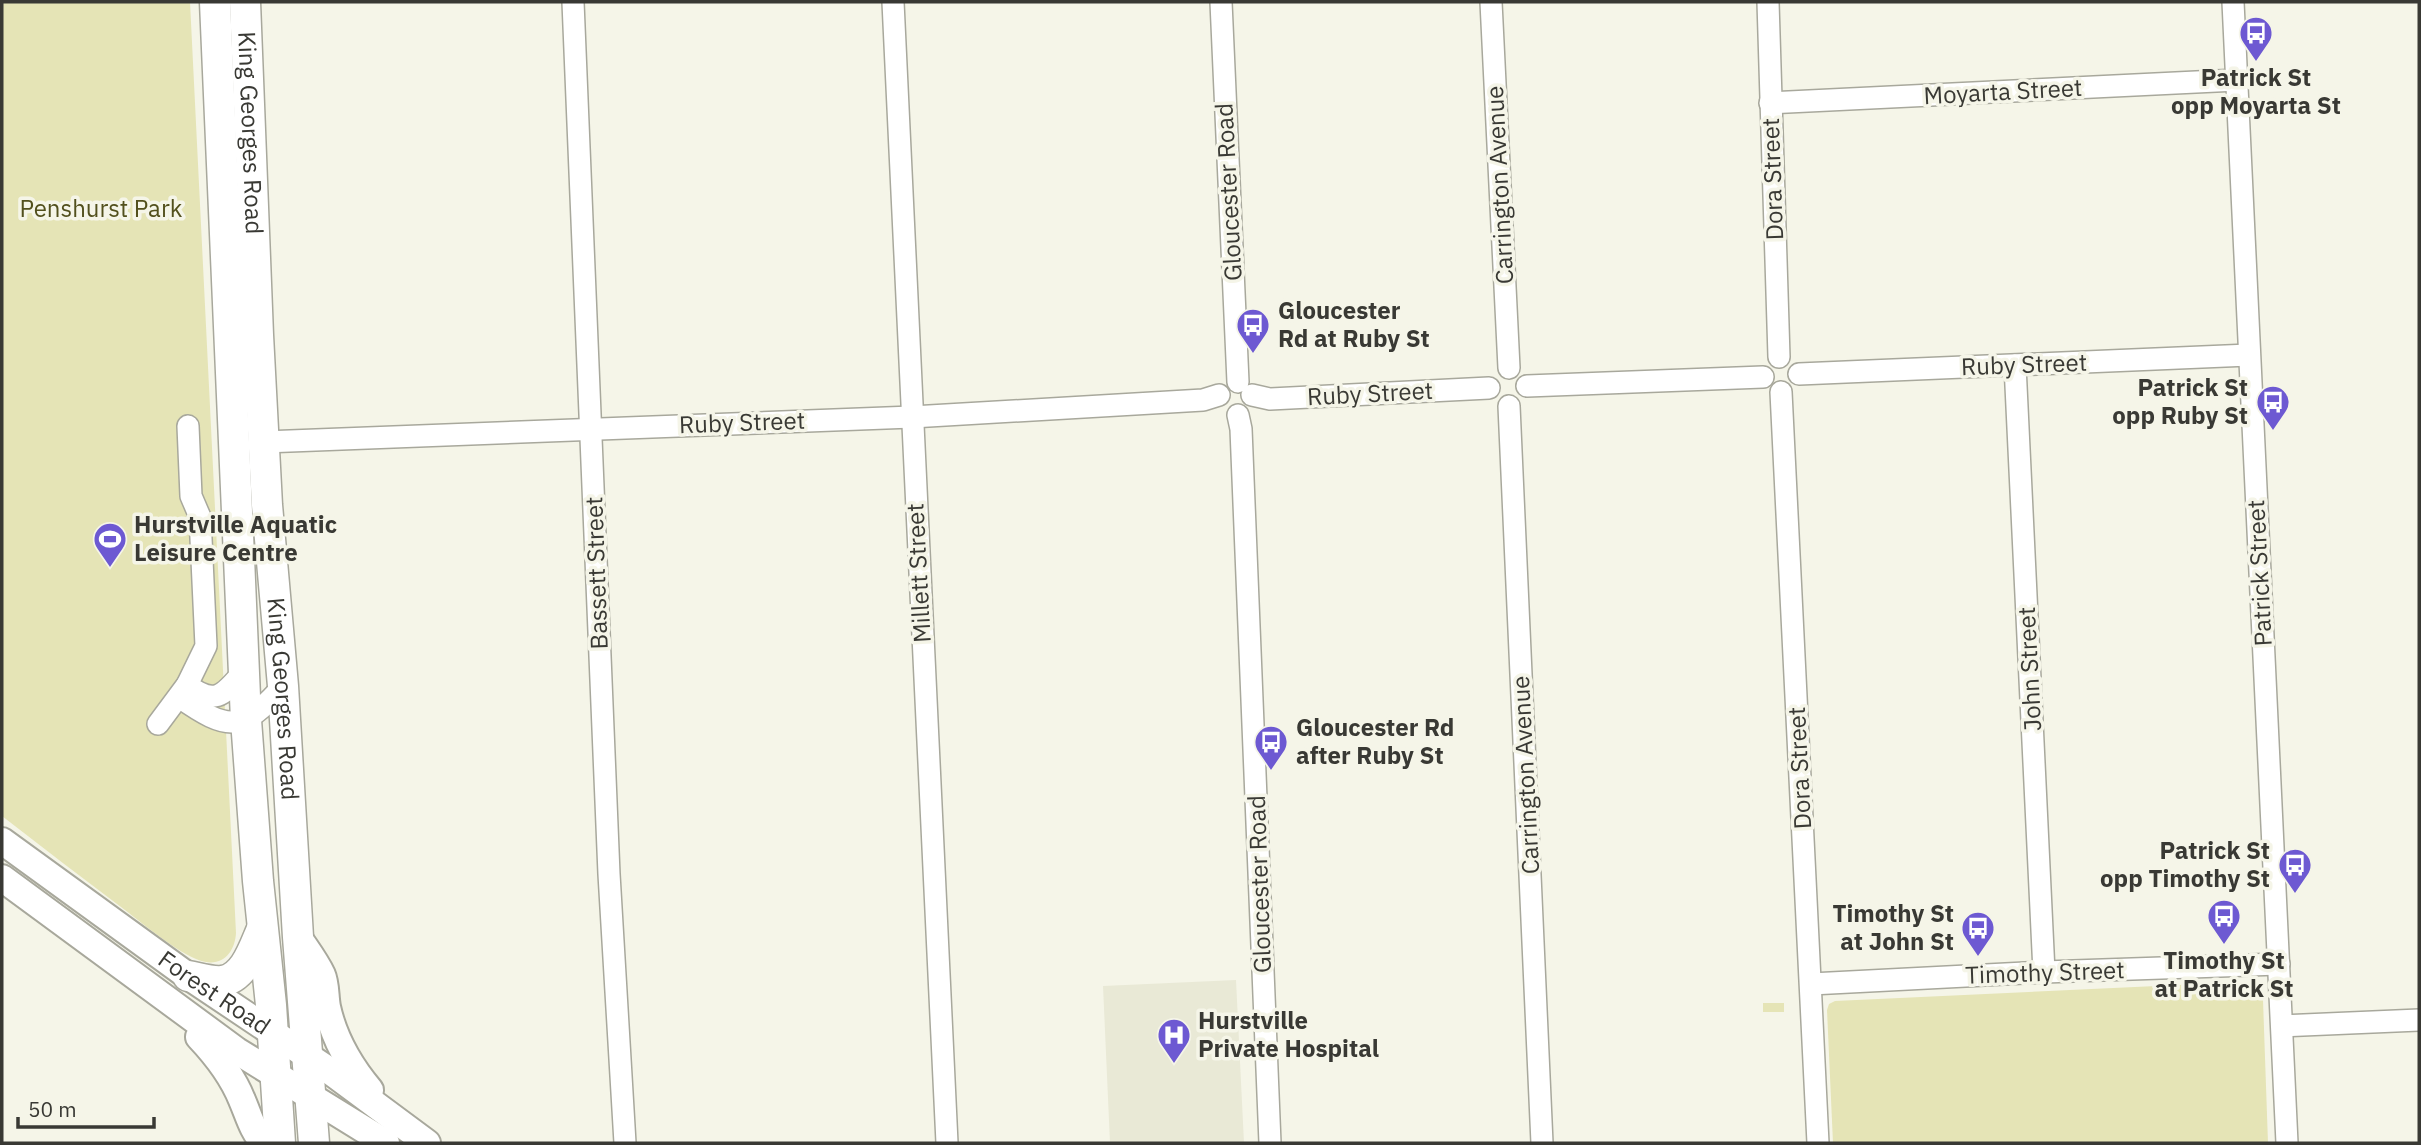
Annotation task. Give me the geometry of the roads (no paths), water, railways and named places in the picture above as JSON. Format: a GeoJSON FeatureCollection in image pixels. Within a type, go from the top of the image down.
{"type":"FeatureCollection","features":[{"type":"Feature","properties":{"kind":"highway","name":"King Georges Road"},"geometry":{"type":"LineString","coordinates":[[215,2],[247,720],[262,929],[277,1076],[280,1143]]}},
{"type":"Feature","properties":{"kind":"highway","name":"King Georges Road"},"geometry":{"type":"LineString","coordinates":[[245,2],[264,442],[314,1143]]}},
{"type":"Feature","properties":{"kind":"highway"},"geometry":{"type":"LineString","coordinates":[[188,976],[214,981],[225,981],[234,976],[249,958],[262,929]]}},
{"type":"Feature","properties":{"kind":"main road","name":"Forest Road"},"geometry":{"type":"LineString","coordinates":[[2,841],[188,976],[309,1057],[427,1143]]}},
{"type":"Feature","properties":{"kind":"main road","name":"Forest Road"},"geometry":{"type":"LineString","coordinates":[[2,878],[237,1051],[386,1143]]}},
{"type":"Feature","properties":{"kind":"main road"},"geometry":{"type":"LineString","coordinates":[[298,937],[323,976],[327,1007],[341,1048],[356,1074],[393,1118]]}},
{"type":"Feature","properties":{"kind":"main road"},"geometry":{"type":"LineString","coordinates":[[162,998],[215,1054],[230,1076],[257,1135],[264,1143]]}},
{"type":"Feature","properties":{"kind":"street","name":"Bassett Street"},"geometry":{"type":"LineString","coordinates":[[573,2],[609,874],[625,1143]]}},
{"type":"Feature","properties":{"kind":"street","name":"Millett Street"},"geometry":{"type":"LineString","coordinates":[[893,2],[947,1143]]}},
{"type":"Feature","properties":{"kind":"street","name":"Gloucester Road"},"geometry":{"type":"LineString","coordinates":[[1221,2],[1245,388]]}},
{"type":"Feature","properties":{"kind":"street","name":"Carrington Avenue"},"geometry":{"type":"LineString","coordinates":[[1492,2],[1509,368]]}},
{"type":"Feature","properties":{"kind":"street","name":"Dora Street"},"geometry":{"type":"LineString","coordinates":[[1768,2],[1779,357]]}},
{"type":"Feature","properties":{"kind":"street","name":"Patrick Street"},"geometry":{"type":"LineString","coordinates":[[2233,2],[2287,1143]]}},
{"type":"Feature","properties":{"kind":"street","name":"Moyarta Street"},"geometry":{"type":"LineString","coordinates":[[1770,103],[2237,80]]}},
{"type":"Feature","properties":{"kind":"street","name":"Ruby Street"},"geometry":{"type":"LineString","coordinates":[[1799,374],[2249,355]]}},
{"type":"Feature","properties":{"kind":"street"},"geometry":{"type":"LineString","coordinates":[[1779,357],[1786,357],[1794,363],[1799,374],[1795,386],[1781,392],[1769,387],[1763,377],[1766,365],[1770,360],[1779,357]]}},
{"type":"Feature","properties":{"kind":"street","name":"John Street"},"geometry":{"type":"LineString","coordinates":[[2015,365],[2044,972]]}},
{"type":"Feature","properties":{"kind":"street"},"geometry":{"type":"LineString","coordinates":[[1509,368],[1524,377],[1527,386],[1524,397],[1515,405],[1509,406],[1495,401],[1489,388],[1494,373],[1509,368]]}},
{"type":"Feature","properties":{"kind":"street"},"geometry":{"type":"LineString","coordinates":[[1527,386],[1763,377]]}},
{"type":"Feature","properties":{"kind":"street"},"geometry":{"type":"LineString","coordinates":[[1224,387],[1245,388],[1250,408],[1238,415],[1223,410],[1219,395],[1224,387]]}},
{"type":"Feature","properties":{"kind":"street","name":"Ruby Street"},"geometry":{"type":"LineString","coordinates":[[1245,388],[1270,399],[1489,388]]}},
{"type":"Feature","properties":{"kind":"street","name":"Dora Street"},"geometry":{"type":"LineString","coordinates":[[1781,392],[1818,1143]]}},
{"type":"Feature","properties":{"kind":"street","name":"Ruby Street"},"geometry":{"type":"LineString","coordinates":[[264,442],[912,417],[1203,400],[1219,395]]}},
{"type":"Feature","properties":{"kind":"street","name":"Carrington Avenue"},"geometry":{"type":"LineString","coordinates":[[1509,406],[1542,1143]]}},
{"type":"Feature","properties":{"kind":"street","name":"Gloucester Road"},"geometry":{"type":"LineString","coordinates":[[1238,415],[1241,429],[1270,1143]]}},
{"type":"Feature","properties":{"kind":"street"},"geometry":{"type":"LineString","coordinates":[[158,724],[183,691],[206,646],[200,517],[191,496],[188,426]]}},
{"type":"Feature","properties":{"kind":"street"},"geometry":{"type":"LineString","coordinates":[[183,691],[208,697],[216,696],[224,693],[246,670]]}},
{"type":"Feature","properties":{"kind":"street"},"geometry":{"type":"LineString","coordinates":[[183,691],[203,712],[223,721],[247,720],[264,708],[283,686]]}},
{"type":"Feature","properties":{"kind":"street","name":"Timothy Street"},"geometry":{"type":"LineString","coordinates":[[1811,984],[2279,964]]}},
{"type":"Feature","properties":{"kind":"street"},"geometry":{"type":"LineString","coordinates":[[2282,1026],[2419,1020]]}},
{"type":"Feature","properties":{"kind":"place","name":"Patrick St opp Moyarta St"},"geometry":{"type":"Point","coordinates":[2256,63]}},
{"type":"Feature","properties":{"kind":"place","name":"Gloucester Rd at Ruby St"},"geometry":{"type":"Point","coordinates":[1253,355]}},
{"type":"Feature","properties":{"kind":"place","name":"Patrick St opp Ruby St"},"geometry":{"type":"Point","coordinates":[2273,432]}},
{"type":"Feature","properties":{"kind":"place","name":"Hurstville Aquatic Leisure Centre"},"geometry":{"type":"Point","coordinates":[110,569]}},
{"type":"Feature","properties":{"kind":"place","name":"Gloucester Rd after Ruby St"},"geometry":{"type":"Point","coordinates":[1271,772]}},
{"type":"Feature","properties":{"kind":"place","name":"Patrick St opp Timothy St"},"geometry":{"type":"Point","coordinates":[2295,895]}},
{"type":"Feature","properties":{"kind":"place","name":"Timothy St at Patrick St"},"geometry":{"type":"Point","coordinates":[2224,946]}},
{"type":"Feature","properties":{"kind":"place","name":"Timothy St at John St"},"geometry":{"type":"Point","coordinates":[1978,958]}},
{"type":"Feature","properties":{"kind":"place","name":"Hurstville Private Hospital"},"geometry":{"type":"Point","coordinates":[1174,1065]}},
{"type":"Feature","properties":{"kind":"park label","name":"Penshurst Park"},"geometry":{"type":"Point","coordinates":[101,209]}}]}
